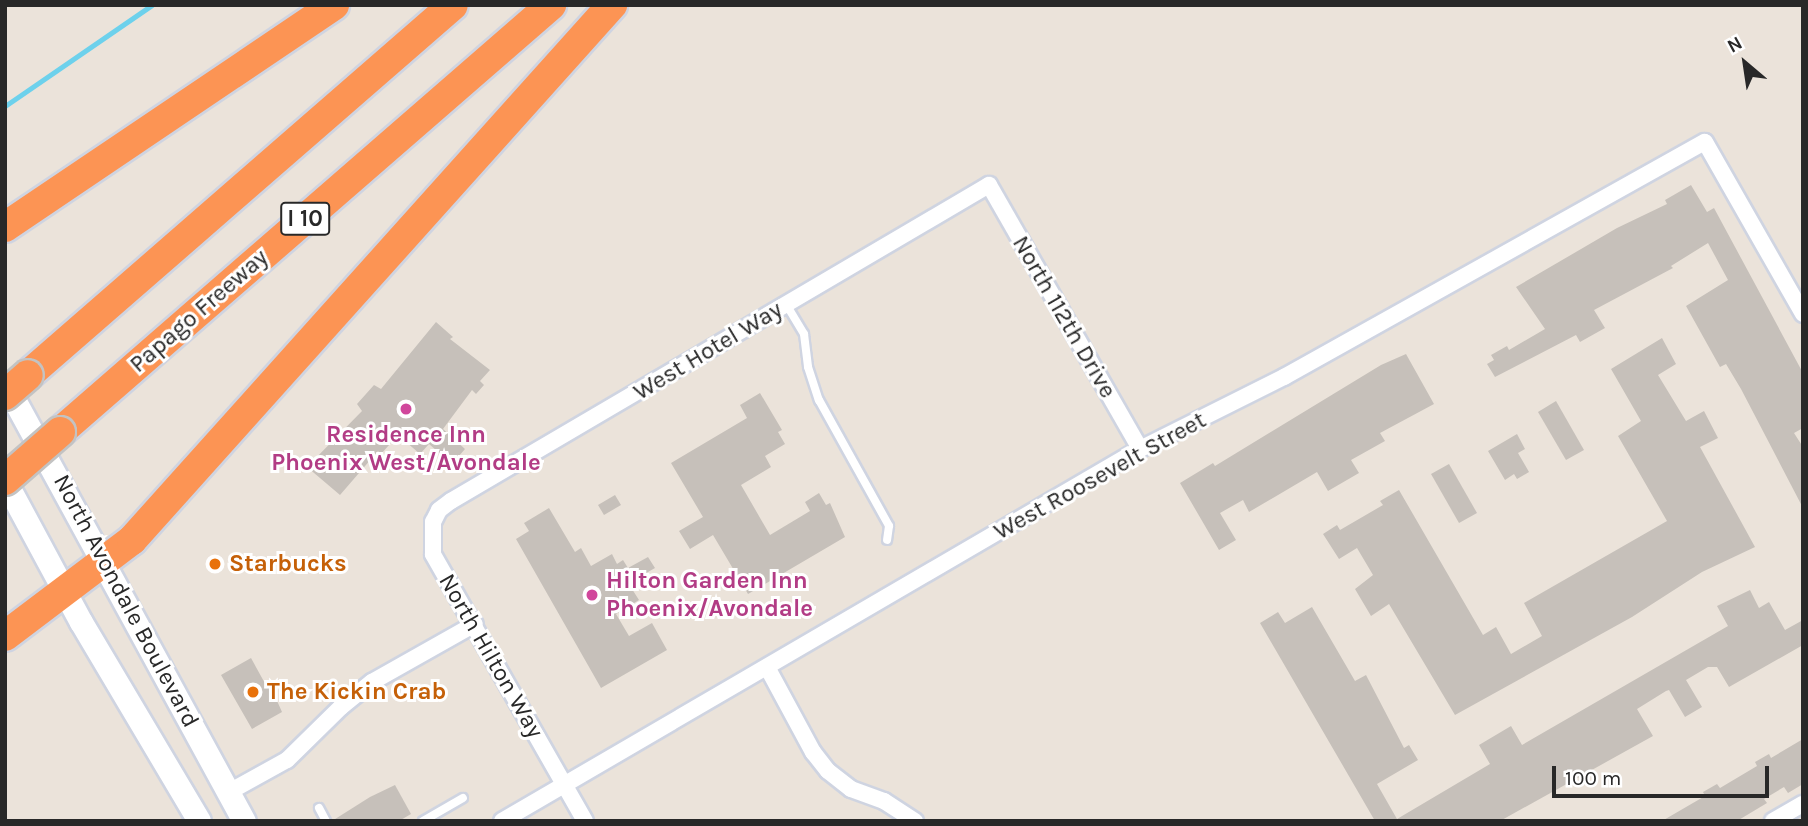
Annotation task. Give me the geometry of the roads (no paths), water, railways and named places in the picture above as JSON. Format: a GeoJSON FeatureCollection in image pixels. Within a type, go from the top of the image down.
{"type":"FeatureCollection","features":[{"type":"Feature","properties":{"kind":"highway"},"geometry":{"type":"LineString","coordinates":[[5,228],[334,5]]}},
{"type":"Feature","properties":{"kind":"highway","name":"I 10"},"geometry":{"type":"LineString","coordinates":[[5,395],[16,379],[453,5]]}},
{"type":"Feature","properties":{"kind":"highway","name":"Papago Freeway"},"geometry":{"type":"LineString","coordinates":[[5,481],[551,5]]}},
{"type":"Feature","properties":{"kind":"highway"},"geometry":{"type":"LineString","coordinates":[[5,636],[132,540],[612,5]]}},
{"type":"Feature","properties":{"kind":"main road","name":"North Avondale Boulevard"},"geometry":{"type":"LineString","coordinates":[[16,379],[105,561],[244,821]]}},
{"type":"Feature","properties":{"kind":"main road","name":"North Avondale Boulevard"},"geometry":{"type":"LineString","coordinates":[[5,481],[65,592],[199,821]]}},
{"type":"Feature","properties":{"kind":"street","name":"West Roosevelt Street"},"geometry":{"type":"LineString","coordinates":[[502,821],[1140,449],[1284,377],[1705,142],[1803,314]]}},
{"type":"Feature","properties":{"kind":"street","name":"North 112th Drive"},"geometry":{"type":"LineString","coordinates":[[989,185],[1140,449]]}},
{"type":"Feature","properties":{"kind":"street","name":"West Hotel Way"},"geometry":{"type":"LineString","coordinates":[[433,523],[439,510],[451,501],[989,185]]}},
{"type":"Feature","properties":{"kind":"street","name":"North Hilton Way"},"geometry":{"type":"LineString","coordinates":[[433,523],[433,554],[584,821]]}},
{"type":"Feature","properties":{"kind":"street"},"geometry":{"type":"LineString","coordinates":[[229,792],[287,760],[341,706],[372,682],[475,624]]}},
{"type":"Feature","properties":{"kind":"street"},"geometry":{"type":"LineString","coordinates":[[767,667],[813,752],[835,778],[851,789],[884,801],[915,821]]}},
{"type":"Feature","properties":{"kind":"street"},"geometry":{"type":"LineString","coordinates":[[1773,821],[1803,804]]}},
{"type":"Feature","properties":{"kind":"lane"},"geometry":{"type":"LineString","coordinates":[[786,304],[804,334],[808,367],[819,400],[889,526],[887,540]]}},
{"type":"Feature","properties":{"kind":"lane"},"geometry":{"type":"LineString","coordinates":[[423,821],[463,798]]}},
{"type":"Feature","properties":{"kind":"lane"},"geometry":{"type":"LineString","coordinates":[[318,808],[326,821]]}},
{"type":"Feature","properties":{"kind":"waterway"},"geometry":{"type":"LineString","coordinates":[[5,106],[152,5]]}},
{"type":"Feature","properties":{"kind":"place","name":"Residence Inn Phoenix West/Avondale"},"geometry":{"type":"Point","coordinates":[406,409]}},
{"type":"Feature","properties":{"kind":"place","name":"Starbucks"},"geometry":{"type":"Point","coordinates":[215,564]}},
{"type":"Feature","properties":{"kind":"place","name":"Hilton Garden Inn Phoenix/Avondale"},"geometry":{"type":"Point","coordinates":[592,595]}},
{"type":"Feature","properties":{"kind":"place","name":"The Kickin Crab"},"geometry":{"type":"Point","coordinates":[253,692]}}]}
